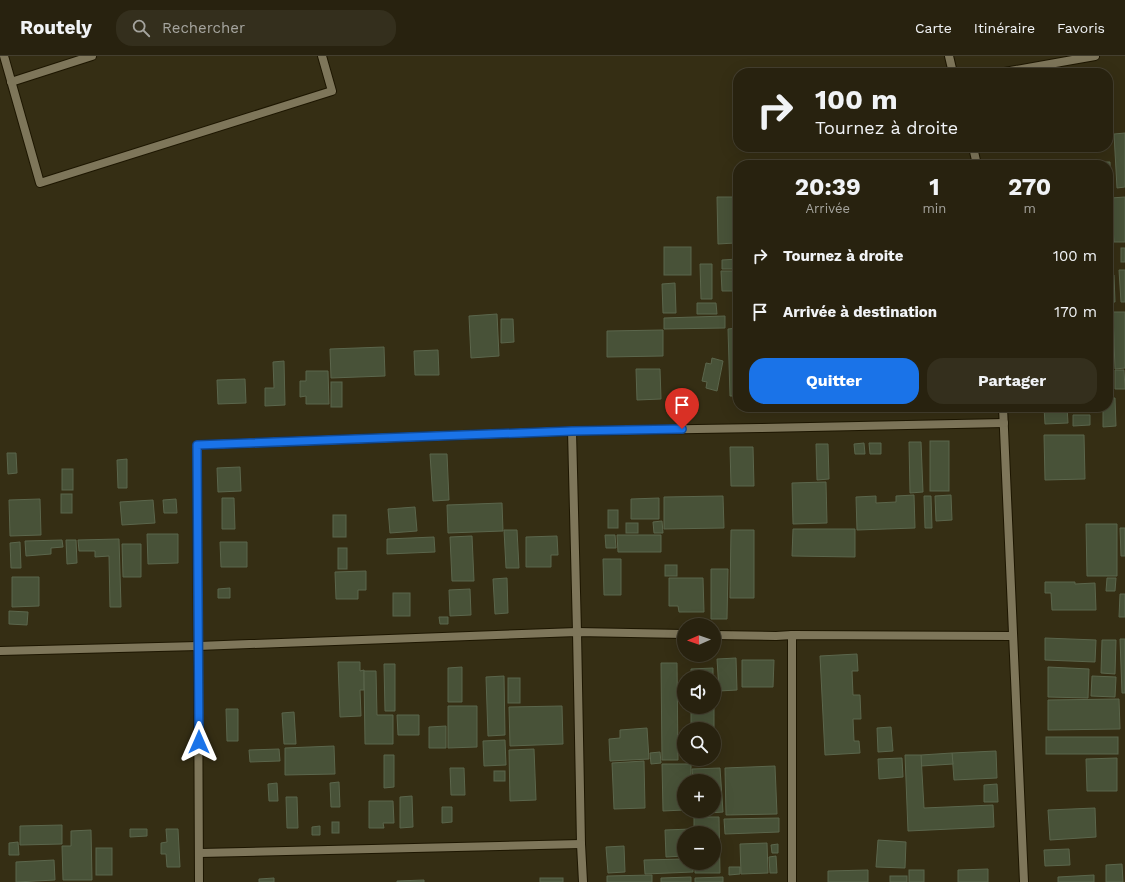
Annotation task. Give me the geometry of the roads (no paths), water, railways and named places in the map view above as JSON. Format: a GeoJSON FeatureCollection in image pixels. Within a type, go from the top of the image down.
{"type":"FeatureCollection","features":[{"type":"Feature","properties":{"kind":"street"},"geometry":{"type":"LineString","coordinates":[[4,56],[40,183],[332,91],[322,56]]}},
{"type":"Feature","properties":{"kind":"street"},"geometry":{"type":"LineString","coordinates":[[11,82],[92,56]]}},
{"type":"Feature","properties":{"kind":"street"},"geometry":{"type":"LineString","coordinates":[[949,56],[952,68]]}},
{"type":"Feature","properties":{"kind":"street"},"geometry":{"type":"LineString","coordinates":[[1027,68],[1094,56]]}},
{"type":"Feature","properties":{"kind":"street"},"geometry":{"type":"LineString","coordinates":[[1003,412],[1024,882]]}},
{"type":"Feature","properties":{"kind":"street"},"geometry":{"type":"LineString","coordinates":[[199,882],[197,445],[572,431],[1004,423]]}},
{"type":"Feature","properties":{"kind":"street"},"geometry":{"type":"LineString","coordinates":[[572,431],[583,882]]}},
{"type":"Feature","properties":{"kind":"street"},"geometry":{"type":"LineString","coordinates":[[0,651],[198,646],[577,632],[677,634]]}},
{"type":"Feature","properties":{"kind":"street"},"geometry":{"type":"LineString","coordinates":[[721,635],[1012,636]]}},
{"type":"Feature","properties":{"kind":"street"},"geometry":{"type":"LineString","coordinates":[[792,635],[792,882]]}},
{"type":"Feature","properties":{"kind":"street"},"geometry":{"type":"LineString","coordinates":[[200,853],[581,844]]}}]}
